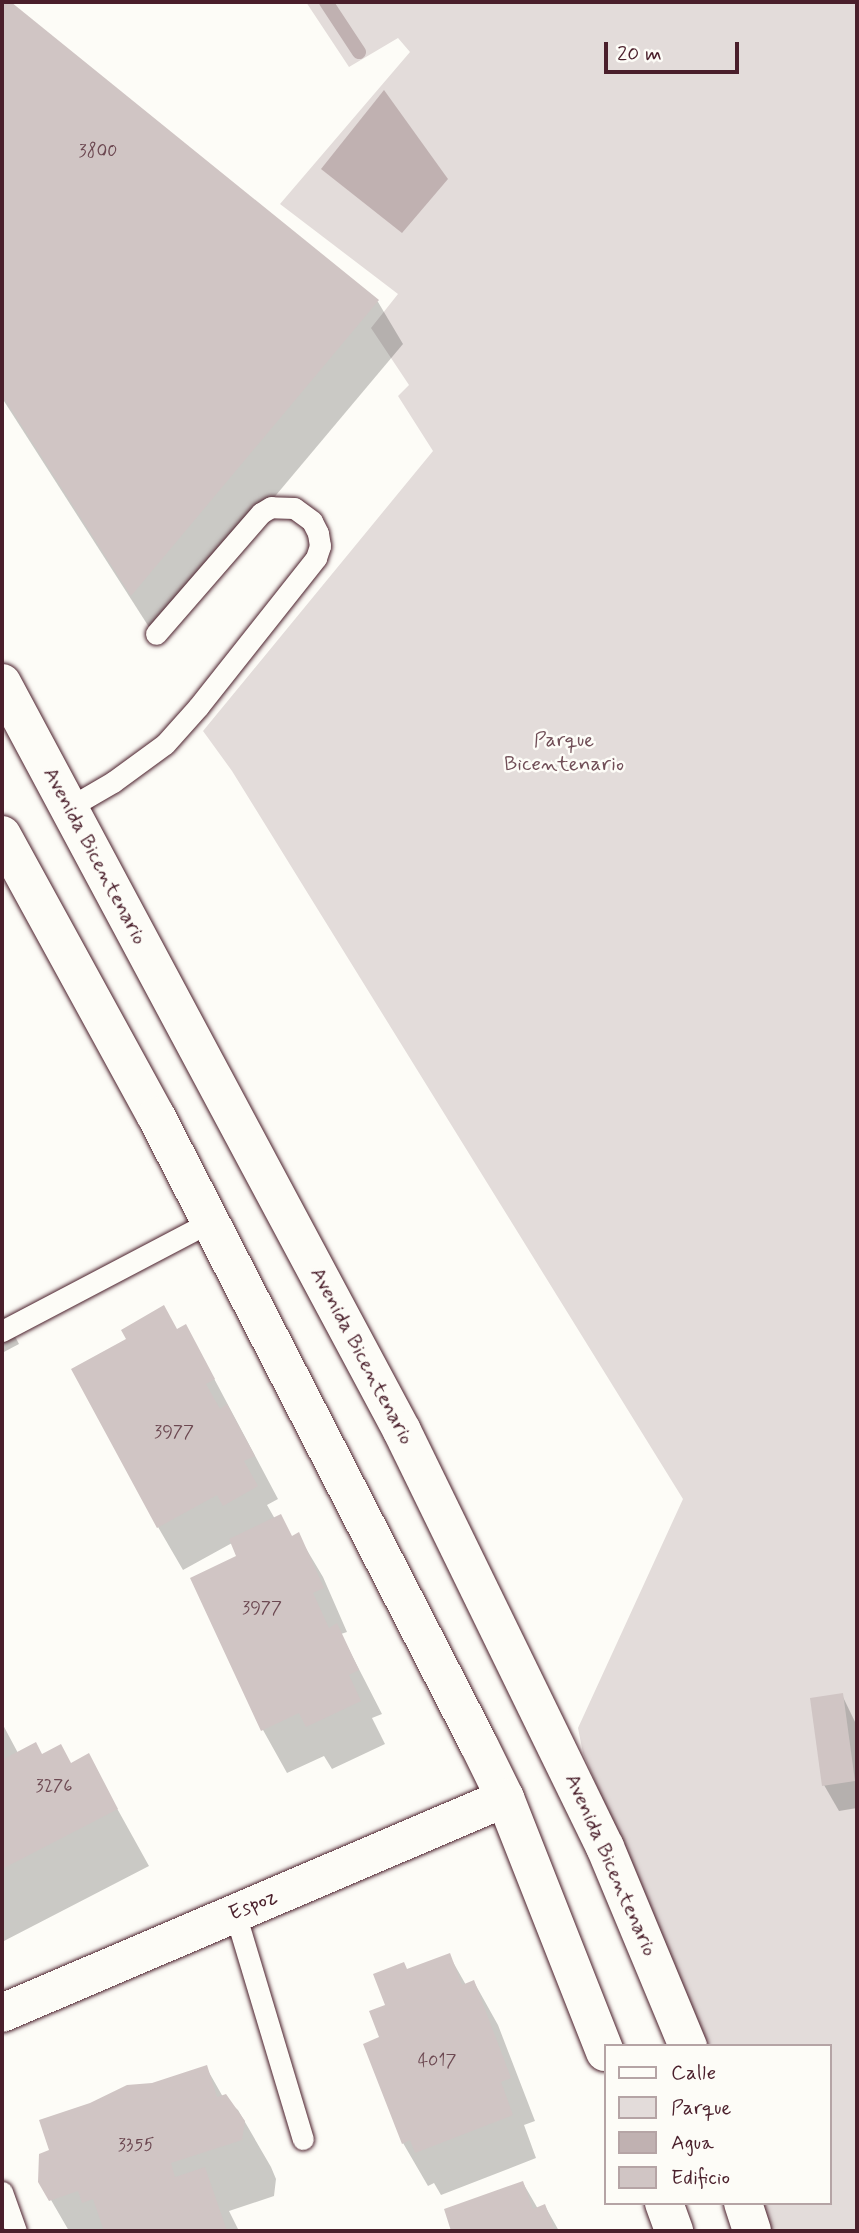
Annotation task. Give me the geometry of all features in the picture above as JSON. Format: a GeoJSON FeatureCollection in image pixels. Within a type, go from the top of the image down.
{"type":"FeatureCollection","features":[{"type":"Feature","properties":{"kind":"main road","name":"Avenida Bicentenario"},"geometry":{"type":"LineString","coordinates":[[2,683],[402,1431],[606,1847],[687,2044]]}},
{"type":"Feature","properties":{"kind":"main road"},"geometry":{"type":"LineString","coordinates":[[7,858],[156,1116],[505,1798],[604,2049]]}},
{"type":"Feature","properties":{"kind":"main road","name":"Espoz"},"geometry":{"type":"LineString","coordinates":[[2,2013],[505,1798]]}},
{"type":"Feature","properties":{"kind":"main road"},"geometry":{"type":"LineString","coordinates":[[665,2205],[674,2231]]}},
{"type":"Feature","properties":{"kind":"main road"},"geometry":{"type":"LineString","coordinates":[[744,2205],[752,2231]]}},
{"type":"Feature","properties":{"kind":"lane"},"geometry":{"type":"LineString","coordinates":[[70,807],[113,782],[165,744],[198,707],[316,558],[320,547],[318,533],[312,521],[294,508],[271,507],[261,513],[156,634]]}},
{"type":"Feature","properties":{"kind":"lane"},"geometry":{"type":"LineString","coordinates":[[2,1331],[210,1222]]}},
{"type":"Feature","properties":{"kind":"lane"},"geometry":{"type":"LineString","coordinates":[[235,1913],[303,2139]]}},
{"type":"Feature","properties":{"kind":"lane"},"geometry":{"type":"LineString","coordinates":[[2,2192],[16,2231]]}},
{"type":"Feature","properties":{"kind":"green space","name":"Parque Bicentenario"},"geometry":{"type":"Polygon","coordinates":[[[306,2],[857,2],[857,2231],[762,2231],[754,2205],[831,2205],[831,2044],[699,2044],[671,1961],[583,1753],[578,1728],[683,1499],[232,771],[203,731],[433,451],[398,396],[409,385],[371,328],[398,294],[280,204],[410,52],[398,38],[349,67],[306,2]]]}},
{"type":"Feature","properties":{"kind":"water"},"geometry":{"type":"Polygon","coordinates":[[[384,90],[448,179],[402,233],[321,169],[384,90]]]}},
{"type":"Feature","properties":{"kind":"building"},"geometry":{"type":"Polygon","coordinates":[[[2,2],[11,2],[379,300],[131,596],[2,395],[2,2]]]}},
{"type":"Feature","properties":{"kind":"building"},"geometry":{"type":"Polygon","coordinates":[[[164,1305],[177,1329],[186,1324],[215,1379],[206,1384],[220,1409],[227,1404],[255,1456],[244,1461],[258,1486],[223,1506],[217,1495],[157,1528],[71,1369],[126,1339],[121,1330],[164,1305]]]}},
{"type":"Feature","properties":{"kind":"building"},"geometry":{"type":"Polygon","coordinates":[[[281,1514],[292,1536],[299,1532],[324,1588],[313,1593],[329,1628],[337,1623],[359,1670],[349,1675],[361,1701],[306,1727],[299,1713],[261,1731],[190,1578],[236,1556],[229,1539],[281,1514]]]}},
{"type":"Feature","properties":{"kind":"building"},"geometry":{"type":"Polygon","coordinates":[[[843,1693],[855,1781],[822,1786],[810,1698],[843,1693]]]}},
{"type":"Feature","properties":{"kind":"building"},"geometry":{"type":"Polygon","coordinates":[[[36,1742],[42,1754],[61,1744],[71,1763],[89,1753],[118,1809],[2,1869],[2,1760],[36,1742]]]}},
{"type":"Feature","properties":{"kind":"building"},"geometry":{"type":"Polygon","coordinates":[[[450,1953],[462,1985],[474,1980],[511,2078],[501,2082],[513,2115],[415,2153],[410,2140],[402,2144],[363,2044],[379,2037],[369,2011],[385,2005],[373,1974],[404,1962],[407,1969],[450,1953]]]}},
{"type":"Feature","properties":{"kind":"building"},"geometry":{"type":"Polygon","coordinates":[[[207,2065],[217,2097],[226,2094],[245,2121],[242,2140],[171,2163],[175,2177],[205,2167],[227,2231],[104,2231],[93,2199],[82,2203],[78,2191],[49,2201],[38,2182],[39,2154],[49,2150],[39,2120],[90,2103],[127,2085],[152,2083],[207,2065]]]}},
{"type":"Feature","properties":{"kind":"building"},"geometry":{"type":"Polygon","coordinates":[[[523,2181],[533,2209],[545,2204],[555,2231],[451,2231],[444,2209],[523,2181]]]}},
{"type":"Feature","properties":{"kind":"waterway"},"geometry":{"type":"LineString","coordinates":[[326,2],[359,52]]}}]}
